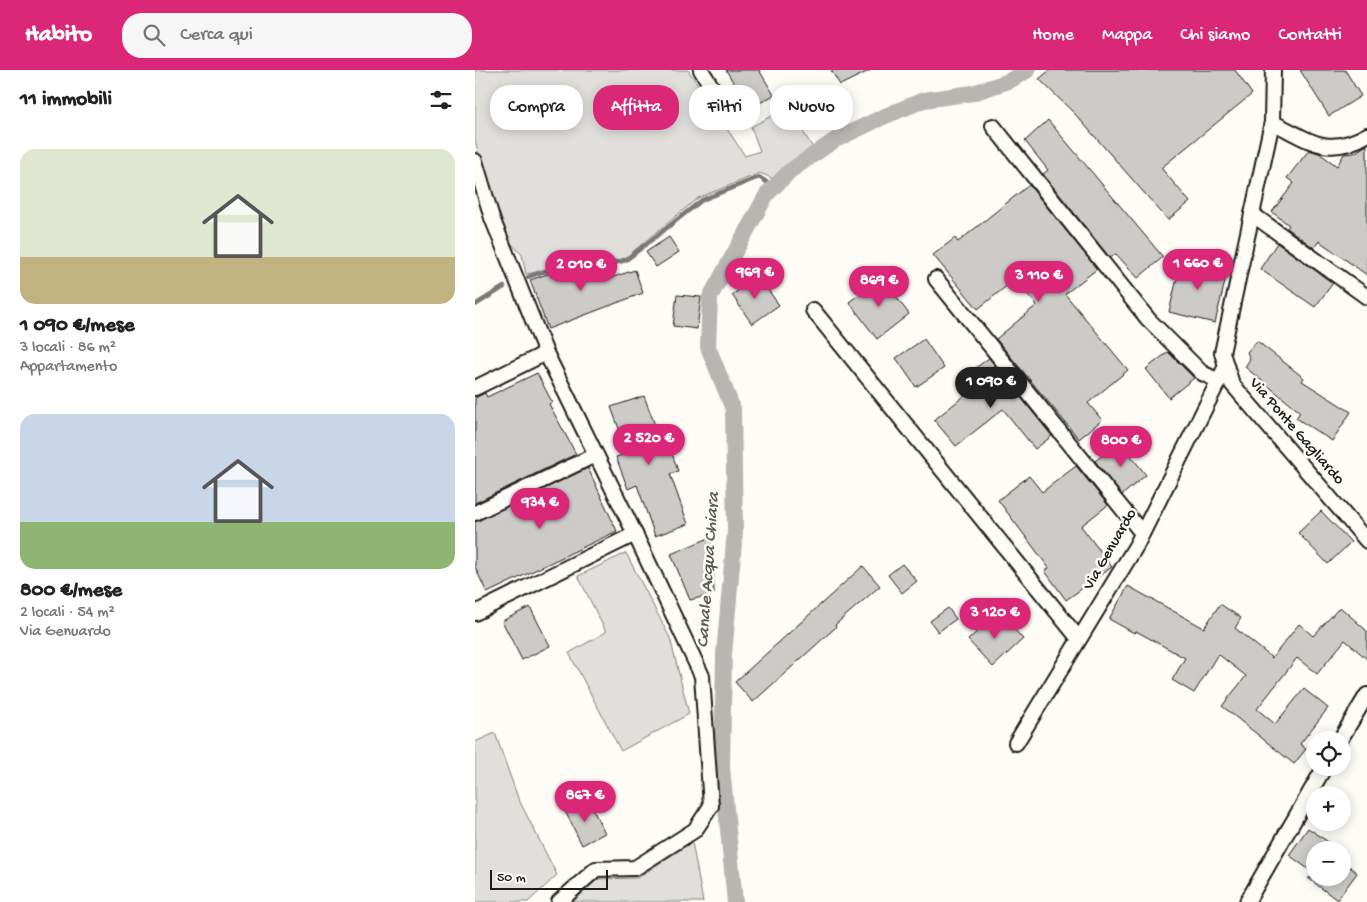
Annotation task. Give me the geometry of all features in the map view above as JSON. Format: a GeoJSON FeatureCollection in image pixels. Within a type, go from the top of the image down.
{"type":"FeatureCollection","features":[{"type":"Feature","properties":{"kind":"street"},"geometry":{"type":"LineString","coordinates":[[701,70],[711,85]]}},
{"type":"Feature","properties":{"kind":"street","name":"Via Ponte Gagliardo"},"geometry":{"type":"LineString","coordinates":[[1273,70],[1272,122],[1222,353],[1231,384],[1367,541]]}},
{"type":"Feature","properties":{"kind":"street"},"geometry":{"type":"LineString","coordinates":[[1272,122],[1323,147],[1343,147],[1367,135]]}},
{"type":"Feature","properties":{"kind":"street"},"geometry":{"type":"LineString","coordinates":[[993,126],[1148,319],[1203,373],[1219,381]]}},
{"type":"Feature","properties":{"kind":"street"},"geometry":{"type":"LineString","coordinates":[[475,161],[492,218],[546,353],[635,534],[701,676],[711,806],[695,830],[635,868],[596,869],[559,902]]}},
{"type":"Feature","properties":{"kind":"street"},"geometry":{"type":"LineString","coordinates":[[1252,214],[1367,296]]}},
{"type":"Feature","properties":{"kind":"street"},"geometry":{"type":"LineString","coordinates":[[935,280],[1142,534]]}},
{"type":"Feature","properties":{"kind":"street"},"geometry":{"type":"LineString","coordinates":[[813,310],[1079,639]]}},
{"type":"Feature","properties":{"kind":"street"},"geometry":{"type":"LineString","coordinates":[[475,388],[546,353]]}},
{"type":"Feature","properties":{"kind":"street","name":"Via Genuardo"},"geometry":{"type":"LineString","coordinates":[[1016,743],[1142,534],[1225,368]]}},
{"type":"Feature","properties":{"kind":"street"},"geometry":{"type":"LineString","coordinates":[[475,513],[595,455]]}},
{"type":"Feature","properties":{"kind":"street"},"geometry":{"type":"LineString","coordinates":[[475,613],[635,534]]}},
{"type":"Feature","properties":{"kind":"street"},"geometry":{"type":"LineString","coordinates":[[1345,731],[1367,694]]}},
{"type":"Feature","properties":{"kind":"street"},"geometry":{"type":"LineString","coordinates":[[1247,902],[1319,776]]}},
{"type":"Feature","properties":{"kind":"shaded area"},"geometry":{"type":"Polygon","coordinates":[[[475,70],[688,70],[698,85],[689,85],[689,130],[728,130],[745,156],[760,151],[752,130],[760,130],[760,122],[770,117],[770,130],[802,130],[813,148],[774,179],[760,173],[698,198],[625,258],[526,274],[522,255],[510,242],[491,200],[475,140],[475,70]]]}},
{"type":"Feature","properties":{"kind":"shaded area"},"geometry":{"type":"Polygon","coordinates":[[[626,553],[670,638],[689,714],[621,751],[569,653],[606,632],[578,576],[626,553]]]}},
{"type":"Feature","properties":{"kind":"shaded area"},"geometry":{"type":"Polygon","coordinates":[[[495,733],[518,798],[557,875],[528,902],[475,902],[475,742],[495,733]]]}},
{"type":"Feature","properties":{"kind":"shaded area"},"geometry":{"type":"Polygon","coordinates":[[[692,842],[703,902],[573,902],[598,879],[637,878],[692,842]]]}},
{"type":"Feature","properties":{"kind":"building"},"geometry":{"type":"Polygon","coordinates":[[[726,70],[759,70],[770,88],[770,97],[760,103],[760,85],[735,85],[726,70]]]}},
{"type":"Feature","properties":{"kind":"building"},"geometry":{"type":"Polygon","coordinates":[[[831,70],[871,70],[840,85],[831,70]]]}},
{"type":"Feature","properties":{"kind":"building"},"geometry":{"type":"Polygon","coordinates":[[[1050,70],[1235,70],[1252,94],[1161,168],[1190,202],[1168,220],[1075,114],[1039,79],[1050,70]]]}},
{"type":"Feature","properties":{"kind":"building"},"geometry":{"type":"Polygon","coordinates":[[[1300,70],[1345,70],[1361,96],[1329,116],[1300,70]]]}},
{"type":"Feature","properties":{"kind":"building"},"geometry":{"type":"Polygon","coordinates":[[[1048,120],[1163,257],[1138,278],[1116,254],[1110,258],[1043,174],[1048,170],[1025,141],[1048,120]]]}},
{"type":"Feature","properties":{"kind":"building"},"geometry":{"type":"Polygon","coordinates":[[[1367,145],[1367,275],[1319,241],[1314,248],[1287,228],[1289,225],[1272,212],[1294,183],[1287,178],[1309,150],[1319,153],[1337,166],[1344,154],[1354,153],[1367,145]]]}},
{"type":"Feature","properties":{"kind":"building"},"geometry":{"type":"Polygon","coordinates":[[[1029,185],[1097,269],[1065,294],[1128,370],[1088,403],[1102,420],[1079,439],[996,339],[1037,305],[1014,280],[978,309],[933,255],[955,238],[958,242],[1029,185]]]}},
{"type":"Feature","properties":{"kind":"building"},"geometry":{"type":"Polygon","coordinates":[[[669,237],[679,252],[656,267],[646,252],[669,237]]]}},
{"type":"Feature","properties":{"kind":"building"},"geometry":{"type":"Polygon","coordinates":[[[1277,243],[1333,283],[1315,307],[1260,269],[1277,243]]]}},
{"type":"Feature","properties":{"kind":"building"},"geometry":{"type":"Polygon","coordinates":[[[1182,257],[1227,273],[1215,323],[1169,312],[1182,257]]]}},
{"type":"Feature","properties":{"kind":"building"},"geometry":{"type":"Polygon","coordinates":[[[602,265],[610,278],[635,270],[643,293],[548,329],[530,280],[559,270],[602,265]]]}},
{"type":"Feature","properties":{"kind":"building"},"geometry":{"type":"Polygon","coordinates":[[[758,276],[779,305],[752,324],[732,295],[758,276]]]}},
{"type":"Feature","properties":{"kind":"building"},"geometry":{"type":"Polygon","coordinates":[[[882,278],[909,314],[877,339],[849,302],[882,278]]]}},
{"type":"Feature","properties":{"kind":"building"},"geometry":{"type":"Polygon","coordinates":[[[677,295],[701,297],[697,329],[673,326],[677,295]]]}},
{"type":"Feature","properties":{"kind":"building"},"geometry":{"type":"Polygon","coordinates":[[[924,339],[944,368],[916,387],[896,358],[924,339]]]}},
{"type":"Feature","properties":{"kind":"building"},"geometry":{"type":"Polygon","coordinates":[[[1257,341],[1304,378],[1302,381],[1351,412],[1332,441],[1296,418],[1300,412],[1245,367],[1250,359],[1247,352],[1257,341]]]}},
{"type":"Feature","properties":{"kind":"building"},"geometry":{"type":"Polygon","coordinates":[[[1168,352],[1194,378],[1169,398],[1146,369],[1168,352]]]}},
{"type":"Feature","properties":{"kind":"building"},"geometry":{"type":"Polygon","coordinates":[[[989,358],[1052,436],[1035,449],[1003,409],[956,446],[934,420],[983,381],[974,369],[989,358]]]}},
{"type":"Feature","properties":{"kind":"building"},"geometry":{"type":"Polygon","coordinates":[[[537,373],[552,402],[549,404],[576,454],[475,503],[475,398],[485,393],[487,397],[537,373]]]}},
{"type":"Feature","properties":{"kind":"building"},"geometry":{"type":"Polygon","coordinates":[[[644,396],[661,441],[667,439],[678,471],[670,474],[688,524],[655,536],[637,485],[628,489],[616,457],[628,453],[611,407],[644,396]]]}},
{"type":"Feature","properties":{"kind":"building"},"geometry":{"type":"Polygon","coordinates":[[[1120,442],[1146,475],[1122,495],[1095,461],[1120,442]]]}},
{"type":"Feature","properties":{"kind":"building"},"geometry":{"type":"Polygon","coordinates":[[[1076,466],[1108,505],[1081,526],[1112,567],[1066,600],[1045,571],[1049,568],[998,500],[1029,476],[1042,492],[1076,466]]]}},
{"type":"Feature","properties":{"kind":"building"},"geometry":{"type":"Polygon","coordinates":[[[588,468],[617,531],[487,593],[475,567],[475,522],[588,468]]]}},
{"type":"Feature","properties":{"kind":"building"},"geometry":{"type":"Polygon","coordinates":[[[1321,511],[1351,542],[1328,564],[1298,533],[1321,511]]]}},
{"type":"Feature","properties":{"kind":"building"},"geometry":{"type":"Polygon","coordinates":[[[709,538],[713,549],[714,594],[690,600],[671,554],[709,538]]]}},
{"type":"Feature","properties":{"kind":"building"},"geometry":{"type":"Polygon","coordinates":[[[902,564],[917,581],[902,593],[888,575],[902,564]]]}},
{"type":"Feature","properties":{"kind":"building"},"geometry":{"type":"Polygon","coordinates":[[[863,566],[880,586],[835,625],[836,627],[753,702],[735,682],[863,566]]]}},
{"type":"Feature","properties":{"kind":"building"},"geometry":{"type":"Polygon","coordinates":[[[1128,586],[1204,628],[1220,604],[1241,618],[1235,628],[1272,658],[1299,624],[1313,636],[1340,607],[1367,631],[1367,659],[1345,640],[1317,674],[1297,658],[1257,709],[1275,724],[1304,689],[1328,708],[1310,731],[1306,731],[1306,736],[1300,744],[1306,749],[1294,764],[1222,706],[1246,676],[1218,654],[1194,693],[1172,680],[1185,658],[1136,631],[1134,633],[1109,619],[1128,586]]]}},
{"type":"Feature","properties":{"kind":"building"},"geometry":{"type":"Polygon","coordinates":[[[530,607],[550,646],[522,660],[502,621],[530,607]]]}},
{"type":"Feature","properties":{"kind":"building"},"geometry":{"type":"Polygon","coordinates":[[[948,608],[956,619],[938,632],[930,621],[948,608]]]}},
{"type":"Feature","properties":{"kind":"building"},"geometry":{"type":"Polygon","coordinates":[[[998,612],[1023,639],[993,667],[968,640],[998,612]]]}},
{"type":"Feature","properties":{"kind":"building"},"geometry":{"type":"Polygon","coordinates":[[[589,802],[605,833],[582,845],[566,813],[589,802]]]}},
{"type":"Feature","properties":{"kind":"building"},"geometry":{"type":"Polygon","coordinates":[[[1306,831],[1312,831],[1327,841],[1306,841],[1306,867],[1289,855],[1306,831]]]}},
{"type":"Feature","properties":{"kind":"building"},"geometry":{"type":"Polygon","coordinates":[[[1351,868],[1357,873],[1351,881],[1351,868]]]}},
{"type":"Feature","properties":{"kind":"building"},"geometry":{"type":"Polygon","coordinates":[[[1319,886],[1347,886],[1337,900],[1319,886]]]}},
{"type":"Feature","properties":{"kind":"waterway","name":"Canale Acqua Chiara"},"geometry":{"type":"LineString","coordinates":[[735,902],[722,767],[724,654],[735,531],[733,409],[708,347],[710,297],[767,194],[790,171],[835,140],[883,117],[924,100],[973,93],[1009,81],[1028,70]]}},
{"type":"Feature","properties":{"kind":"waterway"},"geometry":{"type":"LineString","coordinates":[[528,277],[559,268],[585,264],[614,263],[626,260],[702,200],[759,177],[774,187]]}},
{"type":"Feature","properties":{"kind":"waterway"},"geometry":{"type":"LineString","coordinates":[[475,305],[504,287]]}}]}
